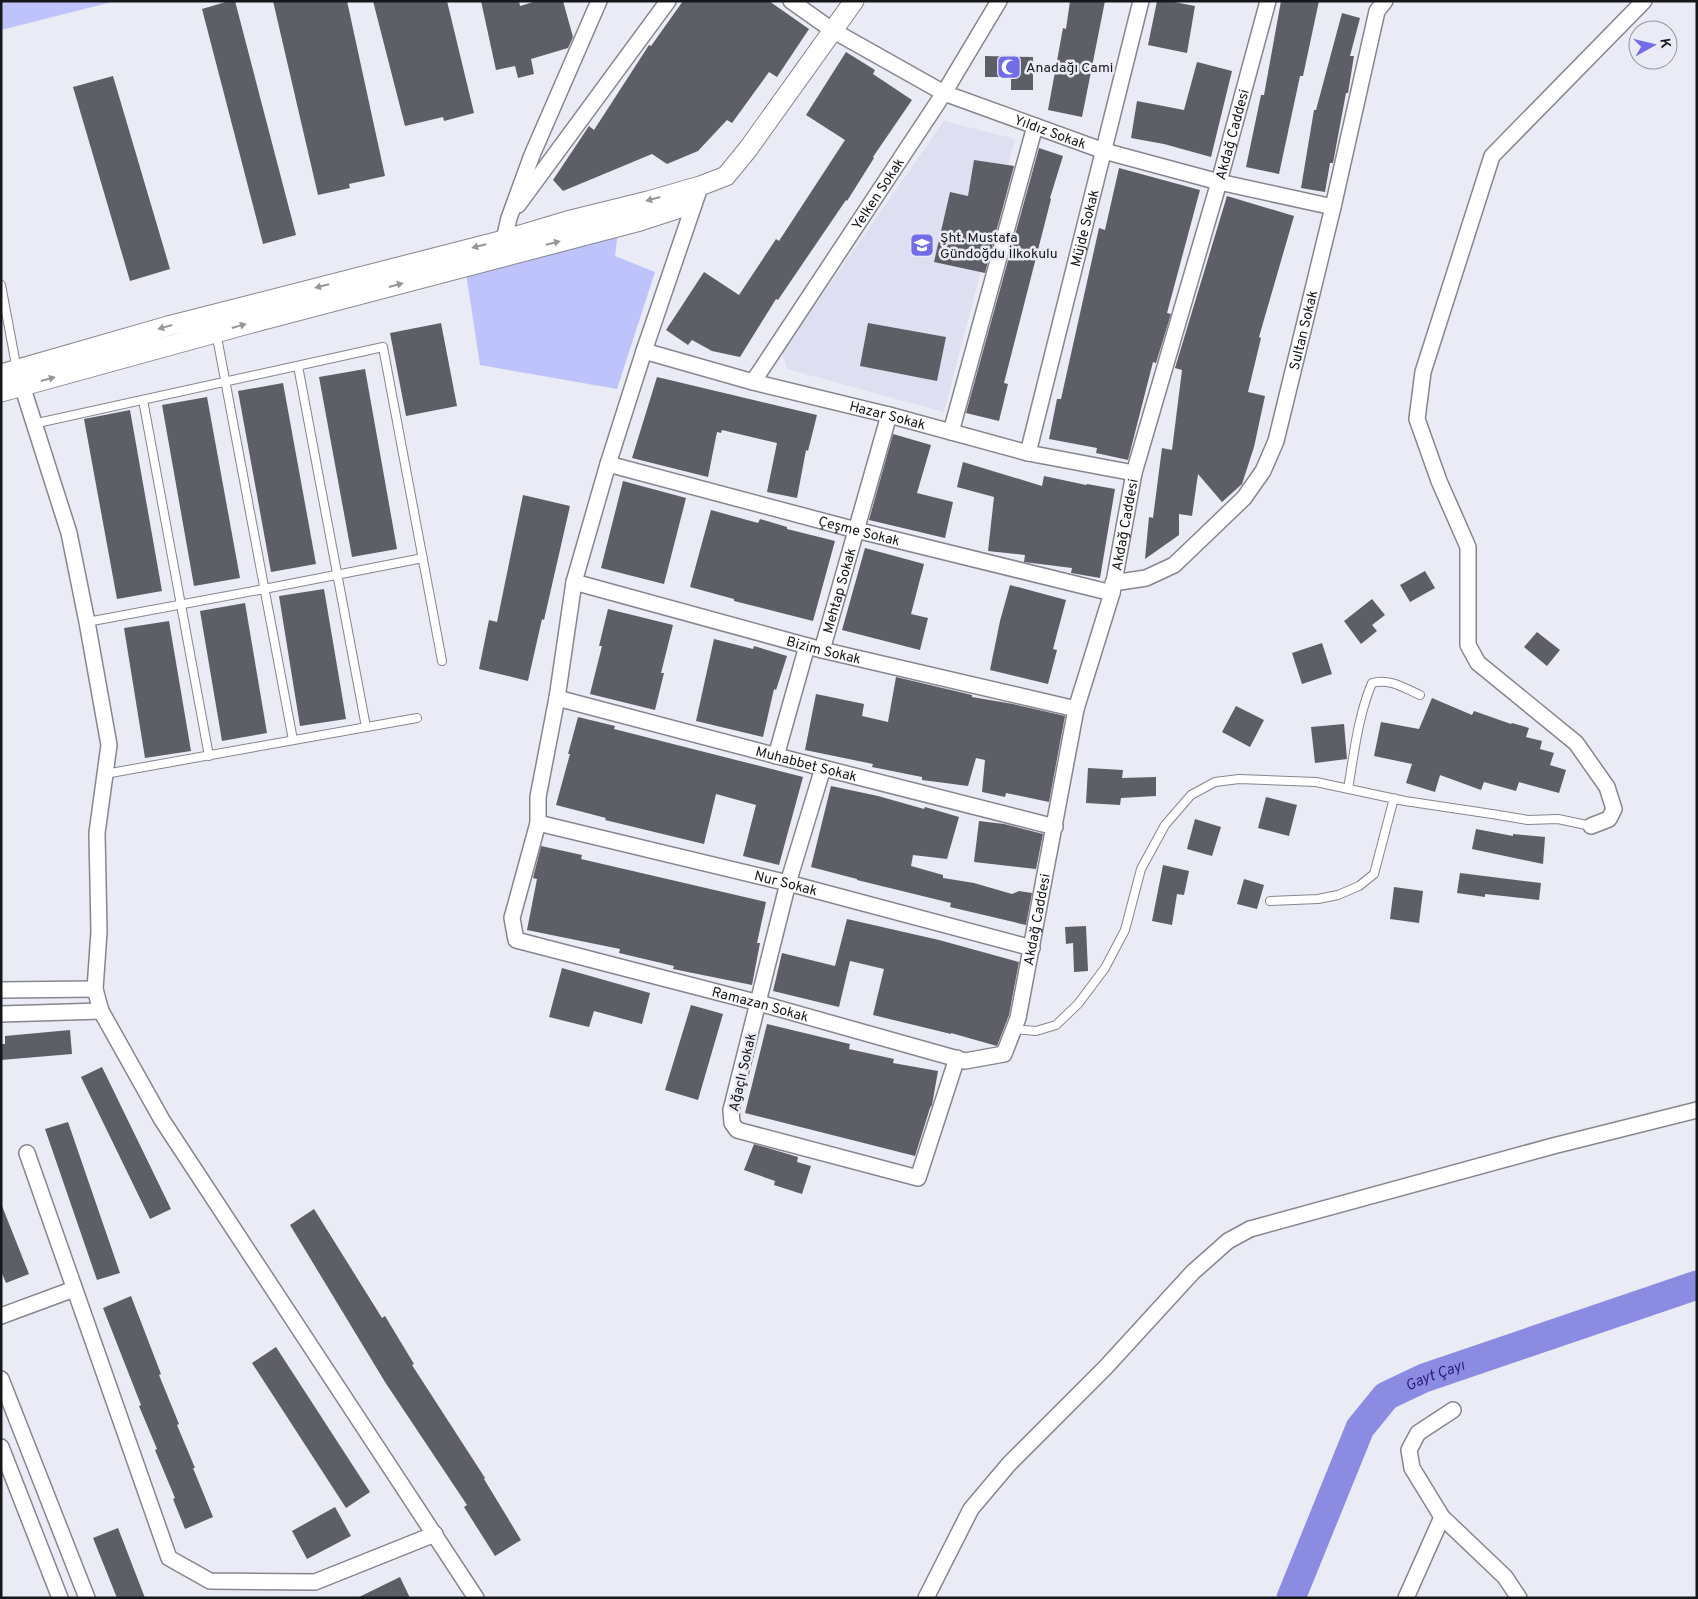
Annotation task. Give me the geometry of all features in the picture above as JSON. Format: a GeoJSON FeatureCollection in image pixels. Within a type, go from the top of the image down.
{"type":"FeatureCollection","features":[{"type":"Feature","properties":{"kind":"street"},"geometry":{"type":"LineString","coordinates":[[502,249],[509,218],[532,154],[599,1]]}},
{"type":"Feature","properties":{"kind":"street"},"geometry":{"type":"LineString","coordinates":[[509,218],[668,1]]}},
{"type":"Feature","properties":{"kind":"street","name":"Yıldız Sokak"},"geometry":{"type":"LineString","coordinates":[[791,1],[832,30],[944,93],[1104,151],[1219,182],[1332,207]]}},
{"type":"Feature","properties":{"kind":"street"},"geometry":{"type":"LineString","coordinates":[[1,392],[13,377],[168,326],[502,249],[640,221],[680,208],[700,186],[726,176],[748,149],[854,1]]}},
{"type":"Feature","properties":{"kind":"street","name":"Yelken Sokak"},"geometry":{"type":"LineString","coordinates":[[753,382],[944,93],[999,1]]}},
{"type":"Feature","properties":{"kind":"street","name":"Müjde Sokak"},"geometry":{"type":"LineString","coordinates":[[1028,453],[1141,1]]}},
{"type":"Feature","properties":{"kind":"street","name":"Akdağ Caddesi"},"geometry":{"type":"LineString","coordinates":[[1004,1054],[1018,1018],[1076,709],[1113,588],[1134,473],[1219,182],[1268,1]]}},
{"type":"Feature","properties":{"kind":"street","name":"Sultan Sokak"},"geometry":{"type":"LineString","coordinates":[[1113,588],[1146,578],[1174,565],[1244,498],[1263,471],[1276,441],[1377,11],[1385,1]]}},
{"type":"Feature","properties":{"kind":"street"},"geometry":{"type":"LineString","coordinates":[[1591,826],[1610,819],[1614,809],[1607,787],[1576,743],[1478,663],[1468,645],[1468,547],[1439,481],[1417,419],[1422,372],[1492,156],[1644,1]]}},
{"type":"Feature","properties":{"kind":"street"},"geometry":{"type":"LineString","coordinates":[[951,432],[1035,126]]}},
{"type":"Feature","properties":{"kind":"street"},"geometry":{"type":"LineString","coordinates":[[538,822],[538,797],[557,698],[574,582],[608,464],[700,186]]}},
{"type":"Feature","properties":{"kind":"street"},"geometry":{"type":"LineString","coordinates":[[13,377],[216,332],[502,249]]}},
{"type":"Feature","properties":{"kind":"street","name":"Hazar Sokak"},"geometry":{"type":"LineString","coordinates":[[644,351],[753,382],[889,415],[1028,453],[1134,473]]}},
{"type":"Feature","properties":{"kind":"street"},"geometry":{"type":"LineString","coordinates":[[13,377],[33,424],[69,533],[109,745],[97,833],[99,932],[95,989],[100,1011],[162,1120],[476,1598]]}},
{"type":"Feature","properties":{"kind":"street","name":"Mehtap Sokak"},"geometry":{"type":"LineString","coordinates":[[822,650],[889,415]]}},
{"type":"Feature","properties":{"kind":"street","name":"Çeşme Sokak"},"geometry":{"type":"LineString","coordinates":[[608,464],[856,530],[1113,588]]}},
{"type":"Feature","properties":{"kind":"street","name":"Bizim Sokak"},"geometry":{"type":"LineString","coordinates":[[574,582],[822,650],[1076,709]]}},
{"type":"Feature","properties":{"kind":"street"},"geometry":{"type":"LineString","coordinates":[[776,756],[807,646]]}},
{"type":"Feature","properties":{"kind":"street","name":"Muhabbet Sokak"},"geometry":{"type":"LineString","coordinates":[[557,698],[1055,827]]}},
{"type":"Feature","properties":{"kind":"street","name":"Ağaçlı Sokak"},"geometry":{"type":"LineString","coordinates":[[823,768],[788,883],[731,1110],[732,1123],[736,1130],[918,1178],[957,1058]]}},
{"type":"Feature","properties":{"kind":"street","name":"Nur Sokak"},"geometry":{"type":"LineString","coordinates":[[538,822],[788,883],[1032,948]]}},
{"type":"Feature","properties":{"kind":"street","name":"Ramazan Sokak"},"geometry":{"type":"LineString","coordinates":[[538,822],[512,918],[516,940],[758,1003],[965,1060],[1004,1054]]}},
{"type":"Feature","properties":{"kind":"street"},"geometry":{"type":"LineString","coordinates":[[1,990],[95,989]]}},
{"type":"Feature","properties":{"kind":"street"},"geometry":{"type":"LineString","coordinates":[[1,1014],[100,1011]]}},
{"type":"Feature","properties":{"kind":"street"},"geometry":{"type":"LineString","coordinates":[[926,1598],[971,1510],[1009,1464],[1105,1368],[1193,1272],[1228,1241],[1250,1229],[1553,1146],[1697,1110]]}},
{"type":"Feature","properties":{"kind":"street"},"geometry":{"type":"LineString","coordinates":[[27,1153],[169,1558],[210,1581],[315,1582],[435,1534]]}},
{"type":"Feature","properties":{"kind":"street"},"geometry":{"type":"LineString","coordinates":[[1,1316],[74,1289]]}},
{"type":"Feature","properties":{"kind":"street"},"geometry":{"type":"LineString","coordinates":[[3,1387],[87,1598]]}},
{"type":"Feature","properties":{"kind":"street"},"geometry":{"type":"LineString","coordinates":[[1453,1410],[1418,1433],[1409,1450],[1412,1468],[1442,1517],[1505,1577],[1519,1598]]}},
{"type":"Feature","properties":{"kind":"street"},"geometry":{"type":"LineString","coordinates":[[1,1447],[60,1598]]}},
{"type":"Feature","properties":{"kind":"street"},"geometry":{"type":"LineString","coordinates":[[1406,1598],[1442,1517]]}},
{"type":"Feature","properties":{"kind":"lane"},"geometry":{"type":"LineString","coordinates":[[1,286],[13,377]]}},
{"type":"Feature","properties":{"kind":"lane"},"geometry":{"type":"LineString","coordinates":[[216,332],[293,740]]}},
{"type":"Feature","properties":{"kind":"lane"},"geometry":{"type":"LineString","coordinates":[[33,424],[383,347],[442,661]]}},
{"type":"Feature","properties":{"kind":"lane"},"geometry":{"type":"LineString","coordinates":[[298,366],[366,727]]}},
{"type":"Feature","properties":{"kind":"lane"},"geometry":{"type":"LineString","coordinates":[[143,400],[209,756]]}},
{"type":"Feature","properties":{"kind":"lane"},"geometry":{"type":"LineString","coordinates":[[87,622],[423,558]]}},
{"type":"Feature","properties":{"kind":"lane"},"geometry":{"type":"LineString","coordinates":[[1348,789],[1359,730],[1372,683],[1381,680],[1390,682],[1420,695]]}},
{"type":"Feature","properties":{"kind":"lane"},"geometry":{"type":"LineString","coordinates":[[105,774],[417,718]]}},
{"type":"Feature","properties":{"kind":"lane"},"geometry":{"type":"LineString","coordinates":[[1014,1029],[1036,1031],[1056,1025],[1078,1004],[1105,968],[1125,930],[1141,869],[1165,825],[1191,794],[1215,782],[1239,779],[1316,782],[1394,798],[1528,820],[1558,819],[1591,826]]}},
{"type":"Feature","properties":{"kind":"lane"},"geometry":{"type":"LineString","coordinates":[[1270,901],[1318,899],[1338,895],[1359,886],[1374,874],[1394,798]]}},
{"type":"Feature","properties":{"kind":"shaded area"},"geometry":{"type":"Polygon","coordinates":[[[1,1],[116,1],[1,30],[1,1]]]}},
{"type":"Feature","properties":{"kind":"shaded area","name":"Şht. Mustafa Gündoğdu İlkokulu"},"geometry":{"type":"Polygon","coordinates":[[[944,121],[1015,139],[944,412],[787,369],[782,352],[944,121]]]}},
{"type":"Feature","properties":{"kind":"shaded area"},"geometry":{"type":"Polygon","coordinates":[[[618,232],[615,256],[655,272],[617,389],[480,365],[466,273],[618,232]]]}},
{"type":"Feature","properties":{"kind":"building"},"geometry":{"type":"Polygon","coordinates":[[[235,1],[296,235],[263,244],[202,9],[235,1]]]}},
{"type":"Feature","properties":{"kind":"building"},"geometry":{"type":"Polygon","coordinates":[[[273,1],[347,1],[385,176],[349,184],[350,188],[318,195],[273,1]]]}},
{"type":"Feature","properties":{"kind":"building"},"geometry":{"type":"Polygon","coordinates":[[[373,1],[447,1],[474,113],[444,121],[443,117],[405,126],[373,1]]]}},
{"type":"Feature","properties":{"kind":"building"},"geometry":{"type":"Polygon","coordinates":[[[481,1],[519,1],[520,6],[537,1],[563,1],[573,37],[568,48],[531,59],[534,74],[518,78],[515,66],[496,70],[481,1]]]}},
{"type":"Feature","properties":{"kind":"building"},"geometry":{"type":"Polygon","coordinates":[[[683,1],[769,1],[809,29],[777,77],[769,72],[732,123],[727,120],[698,151],[667,164],[652,154],[563,191],[553,180],[589,126],[594,130],[649,45],[651,46],[683,1]]]}},
{"type":"Feature","properties":{"kind":"building"},"geometry":{"type":"Polygon","coordinates":[[[1070,1],[1105,1],[1082,117],[1048,110],[1063,28],[1066,29],[1070,1]]]}},
{"type":"Feature","properties":{"kind":"building"},"geometry":{"type":"Polygon","coordinates":[[[1157,1],[1169,1],[1195,6],[1187,53],[1148,45],[1157,1]]]}},
{"type":"Feature","properties":{"kind":"building"},"geometry":{"type":"Polygon","coordinates":[[[1281,1],[1319,1],[1303,76],[1300,76],[1279,174],[1246,167],[1261,95],[1264,95],[1281,1]]]}},
{"type":"Feature","properties":{"kind":"building"},"geometry":{"type":"Polygon","coordinates":[[[1342,13],[1360,18],[1350,56],[1354,56],[1348,93],[1346,93],[1333,163],[1330,163],[1325,192],[1301,188],[1314,110],[1316,110],[1342,13]]]}},
{"type":"Feature","properties":{"kind":"building"},"geometry":{"type":"Polygon","coordinates":[[[846,52],[875,70],[873,74],[912,100],[873,157],[847,201],[778,300],[776,299],[740,357],[712,351],[692,340],[688,345],[666,330],[704,272],[739,295],[776,239],[779,241],[845,140],[806,115],[846,52]]]}},
{"type":"Feature","properties":{"kind":"building","name":"Anadağı Cami"},"geometry":{"type":"Polygon","coordinates":[[[985,56],[1033,57],[1033,90],[1011,90],[1011,77],[985,77],[985,56]]]}},
{"type":"Feature","properties":{"kind":"building"},"geometry":{"type":"Polygon","coordinates":[[[1197,62],[1232,71],[1211,157],[1164,144],[1131,138],[1137,101],[1184,110],[1197,62]]]}},
{"type":"Feature","properties":{"kind":"building"},"geometry":{"type":"Polygon","coordinates":[[[113,76],[170,269],[130,281],[73,87],[113,76]]]}},
{"type":"Feature","properties":{"kind":"building"},"geometry":{"type":"Polygon","coordinates":[[[1039,148],[1063,156],[1050,198],[1004,383],[1008,384],[999,421],[966,413],[1039,148]]]}},
{"type":"Feature","properties":{"kind":"building"},"geometry":{"type":"Polygon","coordinates":[[[974,160],[1014,166],[985,273],[934,262],[950,192],[968,196],[974,160]]]}},
{"type":"Feature","properties":{"kind":"building"},"geometry":{"type":"Polygon","coordinates":[[[1119,168],[1200,190],[1167,313],[1171,314],[1156,363],[1153,362],[1128,460],[1096,453],[1097,448],[1049,439],[1057,399],[1061,399],[1099,228],[1105,230],[1119,168]]]}},
{"type":"Feature","properties":{"kind":"building"},"geometry":{"type":"Polygon","coordinates":[[[1227,196],[1294,216],[1259,337],[1261,338],[1248,392],[1265,396],[1254,447],[1242,484],[1222,502],[1198,474],[1192,516],[1179,514],[1179,535],[1145,559],[1149,517],[1153,518],[1162,448],[1172,450],[1182,370],[1175,368],[1227,196]]]}},
{"type":"Feature","properties":{"kind":"building"},"geometry":{"type":"Polygon","coordinates":[[[441,323],[457,406],[406,416],[390,333],[441,323]]]}},
{"type":"Feature","properties":{"kind":"building"},"geometry":{"type":"Polygon","coordinates":[[[868,323],[946,337],[937,381],[860,366],[868,323]]]}},
{"type":"Feature","properties":{"kind":"building"},"geometry":{"type":"Polygon","coordinates":[[[365,369],[397,549],[352,557],[319,377],[365,369]]]}},
{"type":"Feature","properties":{"kind":"building"},"geometry":{"type":"Polygon","coordinates":[[[657,377],[817,415],[808,451],[806,450],[797,498],[767,492],[777,443],[722,430],[721,433],[717,432],[708,477],[632,458],[657,377]]]}},
{"type":"Feature","properties":{"kind":"building"},"geometry":{"type":"Polygon","coordinates":[[[283,383],[316,564],[271,572],[238,391],[283,383]]]}},
{"type":"Feature","properties":{"kind":"building"},"geometry":{"type":"Polygon","coordinates":[[[207,397],[240,578],[194,586],[162,405],[207,397]]]}},
{"type":"Feature","properties":{"kind":"building"},"geometry":{"type":"Polygon","coordinates":[[[130,410],[162,591],[117,599],[84,419],[130,410]]]}},
{"type":"Feature","properties":{"kind":"building"},"geometry":{"type":"Polygon","coordinates":[[[893,434],[931,445],[917,493],[953,502],[945,538],[869,520],[893,434]]]}},
{"type":"Feature","properties":{"kind":"building"},"geometry":{"type":"Polygon","coordinates":[[[963,462],[1042,486],[1044,476],[1115,489],[1100,578],[1071,573],[1072,568],[1024,562],[1025,555],[988,551],[994,497],[957,487],[963,462]]]}},
{"type":"Feature","properties":{"kind":"building"},"geometry":{"type":"Polygon","coordinates":[[[623,481],[686,498],[664,584],[601,568],[623,481]]]}},
{"type":"Feature","properties":{"kind":"building"},"geometry":{"type":"Polygon","coordinates":[[[523,495],[570,506],[528,681],[479,669],[489,620],[497,622],[523,495]]]}},
{"type":"Feature","properties":{"kind":"building"},"geometry":{"type":"Polygon","coordinates":[[[711,510],[758,523],[760,519],[787,527],[787,529],[835,541],[813,621],[734,601],[734,599],[690,587],[711,510]]]}},
{"type":"Feature","properties":{"kind":"building"},"geometry":{"type":"Polygon","coordinates":[[[865,548],[924,564],[911,614],[928,618],[920,650],[842,630],[865,548]]]}},
{"type":"Feature","properties":{"kind":"building"},"geometry":{"type":"Polygon","coordinates":[[[1425,571],[1435,588],[1410,602],[1400,585],[1425,571]]]}},
{"type":"Feature","properties":{"kind":"building"},"geometry":{"type":"Polygon","coordinates":[[[1010,585],[1066,600],[1053,649],[1057,650],[1048,684],[990,670],[1010,585]]]}},
{"type":"Feature","properties":{"kind":"building"},"geometry":{"type":"Polygon","coordinates":[[[324,589],[346,719],[300,726],[279,596],[324,589]]]}},
{"type":"Feature","properties":{"kind":"building"},"geometry":{"type":"Polygon","coordinates":[[[1372,599],[1385,615],[1372,625],[1377,631],[1361,644],[1344,621],[1372,599]]]}},
{"type":"Feature","properties":{"kind":"building"},"geometry":{"type":"Polygon","coordinates":[[[245,603],[267,733],[222,741],[200,611],[245,603]]]}},
{"type":"Feature","properties":{"kind":"building"},"geometry":{"type":"Polygon","coordinates":[[[608,609],[673,625],[661,673],[664,673],[655,710],[590,694],[602,646],[599,646],[608,609]]]}},
{"type":"Feature","properties":{"kind":"building"},"geometry":{"type":"Polygon","coordinates":[[[169,621],[191,751],[145,758],[124,628],[169,621]]]}},
{"type":"Feature","properties":{"kind":"building"},"geometry":{"type":"Polygon","coordinates":[[[1537,632],[1560,650],[1547,666],[1524,647],[1537,632]]]}},
{"type":"Feature","properties":{"kind":"building"},"geometry":{"type":"Polygon","coordinates":[[[714,639],[753,649],[754,646],[787,656],[776,690],[774,689],[763,737],[696,721],[714,639]]]}},
{"type":"Feature","properties":{"kind":"building"},"geometry":{"type":"Polygon","coordinates":[[[1322,643],[1332,674],[1302,684],[1292,653],[1322,643]]]}},
{"type":"Feature","properties":{"kind":"building"},"geometry":{"type":"Polygon","coordinates":[[[896,677],[972,695],[972,697],[1065,716],[1049,802],[1006,793],[1005,797],[982,792],[985,760],[976,758],[968,786],[922,780],[922,777],[872,767],[873,764],[805,750],[816,694],[864,704],[862,716],[888,722],[896,677]]]}},
{"type":"Feature","properties":{"kind":"building"},"geometry":{"type":"Polygon","coordinates":[[[1432,698],[1472,715],[1474,711],[1529,728],[1526,737],[1542,741],[1540,749],[1554,753],[1550,765],[1566,770],[1559,793],[1519,782],[1516,791],[1484,782],[1481,790],[1440,775],[1435,792],[1406,783],[1412,764],[1374,756],[1381,722],[1419,729],[1432,698]]]}},
{"type":"Feature","properties":{"kind":"building"},"geometry":{"type":"Polygon","coordinates":[[[1236,706],[1264,720],[1250,747],[1222,732],[1236,706]]]}},
{"type":"Feature","properties":{"kind":"building"},"geometry":{"type":"Polygon","coordinates":[[[578,717],[615,726],[614,729],[803,777],[779,865],[743,856],[756,805],[716,794],[704,844],[605,820],[606,818],[556,805],[578,717]]]}},
{"type":"Feature","properties":{"kind":"building"},"geometry":{"type":"Polygon","coordinates":[[[1344,724],[1347,759],[1315,763],[1311,727],[1344,724]]]}},
{"type":"Feature","properties":{"kind":"building"},"geometry":{"type":"Polygon","coordinates":[[[1088,768],[1123,770],[1122,778],[1156,777],[1156,796],[1121,798],[1120,805],[1086,803],[1088,768]]]}},
{"type":"Feature","properties":{"kind":"building"},"geometry":{"type":"Polygon","coordinates":[[[831,786],[878,796],[924,809],[925,807],[959,817],[947,859],[913,855],[911,866],[943,875],[943,878],[974,883],[1012,894],[1019,891],[1032,893],[1026,925],[950,907],[951,903],[811,867],[831,786]]]}},
{"type":"Feature","properties":{"kind":"building"},"geometry":{"type":"Polygon","coordinates":[[[1266,797],[1297,805],[1289,836],[1258,828],[1266,797]]]}},
{"type":"Feature","properties":{"kind":"building"},"geometry":{"type":"Polygon","coordinates":[[[1195,819],[1221,827],[1212,856],[1187,849],[1195,819]]]}},
{"type":"Feature","properties":{"kind":"building"},"geometry":{"type":"Polygon","coordinates":[[[979,821],[1004,824],[1043,834],[1036,869],[974,862],[979,821]]]}},
{"type":"Feature","properties":{"kind":"building"},"geometry":{"type":"Polygon","coordinates":[[[1476,829],[1513,836],[1513,834],[1545,837],[1543,864],[1472,849],[1476,829]]]}},
{"type":"Feature","properties":{"kind":"building"},"geometry":{"type":"Polygon","coordinates":[[[541,846],[582,855],[581,859],[766,902],[757,943],[760,943],[752,985],[673,969],[674,966],[619,953],[620,949],[527,930],[537,879],[533,878],[541,846]]]}},
{"type":"Feature","properties":{"kind":"building"},"geometry":{"type":"Polygon","coordinates":[[[1163,865],[1189,871],[1184,895],[1177,894],[1172,925],[1152,921],[1163,865]]]}},
{"type":"Feature","properties":{"kind":"building"},"geometry":{"type":"Polygon","coordinates":[[[1460,873],[1541,883],[1539,900],[1485,894],[1485,897],[1457,893],[1460,873]]]}},
{"type":"Feature","properties":{"kind":"building"},"geometry":{"type":"Polygon","coordinates":[[[1244,879],[1264,885],[1257,909],[1237,904],[1244,879]]]}},
{"type":"Feature","properties":{"kind":"building"},"geometry":{"type":"Polygon","coordinates":[[[1394,887],[1423,891],[1419,923],[1390,919],[1394,887]]]}},
{"type":"Feature","properties":{"kind":"building"},"geometry":{"type":"Polygon","coordinates":[[[847,919],[939,940],[1019,962],[1009,1015],[997,1046],[873,1015],[884,969],[850,961],[839,1007],[773,991],[782,953],[835,966],[847,919]]]}},
{"type":"Feature","properties":{"kind":"building"},"geometry":{"type":"Polygon","coordinates":[[[1086,926],[1088,971],[1074,972],[1073,943],[1066,944],[1065,927],[1086,926]]]}},
{"type":"Feature","properties":{"kind":"building"},"geometry":{"type":"Polygon","coordinates":[[[562,968],[650,993],[642,1024],[594,1011],[589,1027],[549,1017],[562,968]]]}},
{"type":"Feature","properties":{"kind":"building"},"geometry":{"type":"Polygon","coordinates":[[[691,1005],[723,1014],[698,1100],[665,1090],[691,1005]]]}},
{"type":"Feature","properties":{"kind":"building"},"geometry":{"type":"Polygon","coordinates":[[[767,1024],[850,1044],[849,1049],[894,1059],[893,1063],[938,1071],[932,1105],[915,1156],[745,1113],[767,1024]]]}},
{"type":"Feature","properties":{"kind":"building"},"geometry":{"type":"Polygon","coordinates":[[[70,1030],[72,1054],[1,1060],[1,1044],[5,1044],[5,1036],[70,1030]]]}},
{"type":"Feature","properties":{"kind":"building"},"geometry":{"type":"Polygon","coordinates":[[[102,1067],[171,1209],[150,1219],[81,1077],[102,1067]]]}},
{"type":"Feature","properties":{"kind":"building"},"geometry":{"type":"Polygon","coordinates":[[[68,1122],[120,1273],[97,1280],[45,1129],[68,1122]]]}},
{"type":"Feature","properties":{"kind":"building"},"geometry":{"type":"Polygon","coordinates":[[[754,1144],[798,1157],[797,1162],[811,1166],[802,1194],[774,1185],[775,1181],[744,1170],[754,1144]]]}},
{"type":"Feature","properties":{"kind":"building"},"geometry":{"type":"Polygon","coordinates":[[[2,1206],[29,1274],[6,1283],[1,1271],[2,1206]]]}},
{"type":"Feature","properties":{"kind":"building"},"geometry":{"type":"Polygon","coordinates":[[[314,1209],[382,1318],[385,1316],[414,1364],[412,1365],[485,1478],[521,1540],[495,1556],[464,1507],[467,1505],[385,1382],[290,1225],[314,1209]]]}},
{"type":"Feature","properties":{"kind":"building"},"geometry":{"type":"Polygon","coordinates":[[[131,1296],[161,1374],[159,1375],[179,1424],[177,1425],[213,1517],[185,1529],[173,1499],[175,1498],[155,1450],[157,1449],[139,1406],[141,1405],[103,1308],[131,1296]]]}},
{"type":"Feature","properties":{"kind":"building"},"geometry":{"type":"Polygon","coordinates":[[[276,1347],[370,1492],[346,1508],[252,1363],[276,1347]]]}},
{"type":"Feature","properties":{"kind":"building"},"geometry":{"type":"Polygon","coordinates":[[[335,1507],[351,1536],[307,1559],[292,1531],[335,1507]]]}},
{"type":"Feature","properties":{"kind":"building"},"geometry":{"type":"Polygon","coordinates":[[[118,1528],[145,1598],[117,1598],[93,1538],[118,1528]]]}},
{"type":"Feature","properties":{"kind":"building"},"geometry":{"type":"Polygon","coordinates":[[[400,1577],[410,1598],[357,1598],[400,1577]]]}},
{"type":"Feature","properties":{"kind":"waterway","name":"Gayt Çayı"},"geometry":{"type":"LineString","coordinates":[[1291,1598],[1360,1428],[1386,1396],[1424,1378],[1697,1285]]}},
{"type":"Feature","properties":{"kind":"place","name":"Anadağı Cami"},"geometry":{"type":"Point","coordinates":[1009,67]}},
{"type":"Feature","properties":{"kind":"place","name":"Şht. Mustafa Gündoğdu İlkokulu"},"geometry":{"type":"Point","coordinates":[922,245]}}]}
